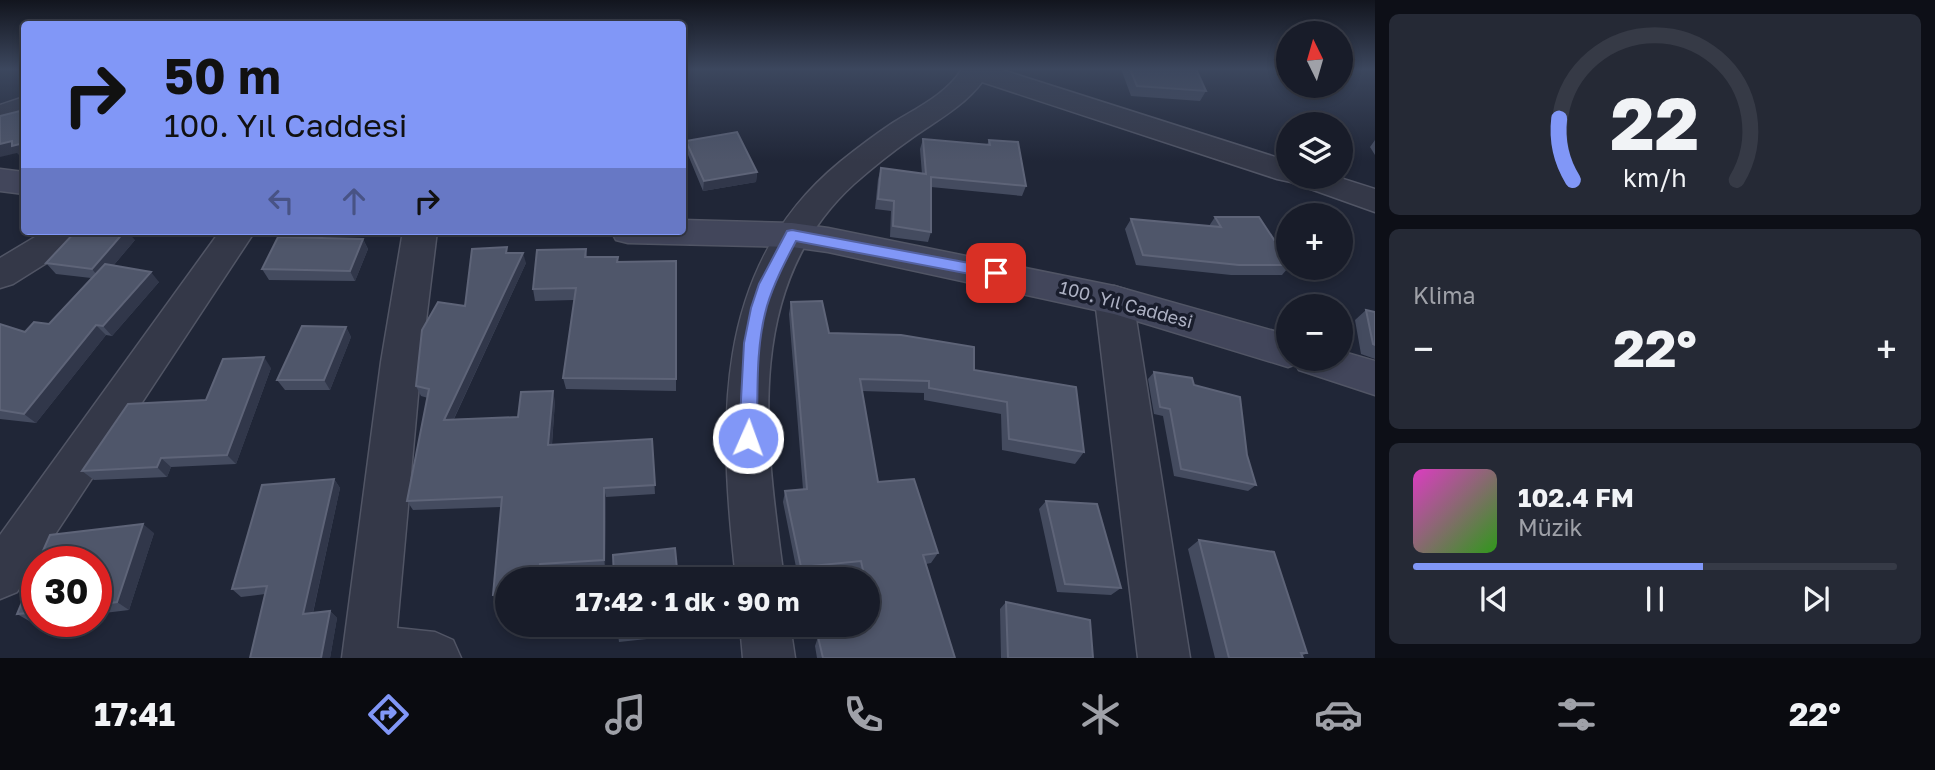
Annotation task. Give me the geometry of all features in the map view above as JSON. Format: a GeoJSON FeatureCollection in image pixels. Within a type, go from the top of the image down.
{"type":"FeatureCollection","features":[{"type":"Feature","properties":{"kind":"street"},"geometry":{"type":"LineString","coordinates":[[759,567],[747,462],[752,343],[767,284],[792,235],[827,191],[882,145],[946,100]]}},
{"type":"Feature","properties":{"kind":"street"},"geometry":{"type":"LineString","coordinates":[[1067,100],[1276,168]]}},
{"type":"Feature","properties":{"kind":"street"},"geometry":{"type":"LineString","coordinates":[[0,115],[21,108]]}},
{"type":"Feature","properties":{"kind":"street"},"geometry":{"type":"LineString","coordinates":[[0,180],[21,183]]}},
{"type":"Feature","properties":{"kind":"street"},"geometry":{"type":"LineString","coordinates":[[1340,189],[1375,201]]}},
{"type":"Feature","properties":{"kind":"street","name":"100. Yıl Caddesi"},"geometry":{"type":"LineString","coordinates":[[686,232],[792,235],[970,268],[1114,300],[1276,347]]}},
{"type":"Feature","properties":{"kind":"street"},"geometry":{"type":"LineString","coordinates":[[0,275],[65,235]]}},
{"type":"Feature","properties":{"kind":"street"},"geometry":{"type":"LineString","coordinates":[[0,575],[235,235]]}},
{"type":"Feature","properties":{"kind":"street"},"geometry":{"type":"LineString","coordinates":[[420,235],[401,362],[368,654],[435,658]]}},
{"type":"Feature","properties":{"kind":"street"},"geometry":{"type":"LineString","coordinates":[[1114,300],[1164,658]]}},
{"type":"Feature","properties":{"kind":"street"},"geometry":{"type":"LineString","coordinates":[[1352,371],[1375,378]]}},
{"type":"Feature","properties":{"kind":"street"},"geometry":{"type":"LineString","coordinates":[[766,637],[769,658]]}},
{"type":"Feature","properties":{"kind":"building"},"geometry":{"type":"Polygon","coordinates":[[[21,111],[21,144],[12,146],[12,141],[0,144],[0,116],[21,111]]]}},
{"type":"Feature","properties":{"kind":"building"},"geometry":{"type":"Polygon","coordinates":[[[737,132],[757,172],[704,181],[686,141],[737,132]]]}},
{"type":"Feature","properties":{"kind":"building"},"geometry":{"type":"Polygon","coordinates":[[[923,139],[990,145],[989,140],[1018,142],[1026,186],[931,177],[931,232],[893,226],[894,201],[878,199],[881,168],[926,174],[923,139]]]}},
{"type":"Feature","properties":{"kind":"building"},"geometry":{"type":"Polygon","coordinates":[[[1215,217],[1259,217],[1276,243],[1276,265],[1239,265],[1143,255],[1131,219],[1221,227],[1215,217]]]}},
{"type":"Feature","properties":{"kind":"building"},"geometry":{"type":"Polygon","coordinates":[[[72,235],[122,235],[92,269],[46,263],[72,235]]]}},
{"type":"Feature","properties":{"kind":"building"},"geometry":{"type":"Polygon","coordinates":[[[278,237],[363,239],[350,271],[262,269],[278,237]]]}},
{"type":"Feature","properties":{"kind":"building"},"geometry":{"type":"Polygon","coordinates":[[[507,247],[506,253],[523,253],[444,420],[518,417],[521,392],[553,391],[548,445],[652,439],[655,485],[604,488],[604,560],[540,564],[540,567],[496,567],[502,497],[407,501],[429,389],[416,386],[422,330],[438,302],[465,306],[472,249],[507,247]]]}},
{"type":"Feature","properties":{"kind":"building"},"geometry":{"type":"Polygon","coordinates":[[[586,249],[585,257],[618,257],[617,262],[676,261],[676,379],[563,378],[576,288],[533,289],[537,250],[586,249]]]}},
{"type":"Feature","properties":{"kind":"building"},"geometry":{"type":"Polygon","coordinates":[[[105,264],[151,272],[103,326],[96,325],[24,414],[0,410],[0,324],[25,332],[34,322],[49,324],[105,264]]]}},
{"type":"Feature","properties":{"kind":"building"},"geometry":{"type":"Polygon","coordinates":[[[822,301],[829,333],[901,335],[974,347],[974,370],[1076,387],[1084,452],[1009,439],[1007,402],[929,388],[929,381],[860,379],[878,482],[914,479],[938,553],[923,555],[955,658],[823,658],[818,637],[880,637],[880,567],[862,567],[861,561],[801,567],[785,491],[807,489],[791,302],[822,301]]]}},
{"type":"Feature","properties":{"kind":"building"},"geometry":{"type":"Polygon","coordinates":[[[1366,310],[1375,312],[1375,345],[1373,344],[1366,310]]]}},
{"type":"Feature","properties":{"kind":"building"},"geometry":{"type":"Polygon","coordinates":[[[302,326],[346,327],[324,380],[277,380],[302,326]]]}},
{"type":"Feature","properties":{"kind":"building"},"geometry":{"type":"Polygon","coordinates":[[[264,357],[227,455],[161,458],[157,467],[82,471],[128,404],[206,400],[223,359],[264,357]]]}},
{"type":"Feature","properties":{"kind":"building"},"geometry":{"type":"Polygon","coordinates":[[[1154,372],[1192,378],[1194,385],[1240,397],[1247,455],[1256,485],[1181,469],[1170,409],[1160,407],[1154,372]]]}},
{"type":"Feature","properties":{"kind":"building"},"geometry":{"type":"Polygon","coordinates":[[[334,479],[303,614],[330,611],[321,658],[250,658],[267,586],[232,589],[262,485],[334,479]]]}},
{"type":"Feature","properties":{"kind":"building"},"geometry":{"type":"Polygon","coordinates":[[[1046,501],[1097,504],[1121,588],[1065,584],[1046,501]]]}},
{"type":"Feature","properties":{"kind":"building"},"geometry":{"type":"Polygon","coordinates":[[[143,524],[117,602],[112,603],[112,546],[45,546],[50,535],[143,524]]]}},
{"type":"Feature","properties":{"kind":"building"},"geometry":{"type":"Polygon","coordinates":[[[1199,540],[1274,552],[1307,653],[1301,653],[1303,658],[1229,658],[1199,540]]]}},
{"type":"Feature","properties":{"kind":"building"},"geometry":{"type":"Polygon","coordinates":[[[675,548],[677,567],[614,567],[613,555],[675,548]]]}},
{"type":"Feature","properties":{"kind":"building"},"geometry":{"type":"Polygon","coordinates":[[[1006,602],[1090,620],[1093,658],[1008,658],[1006,602]]]}},
{"type":"Feature","properties":{"kind":"route"},"geometry":{"type":"LineString","coordinates":[[748,438],[752,343],[759,308],[767,284],[792,235],[996,273]]}}]}
